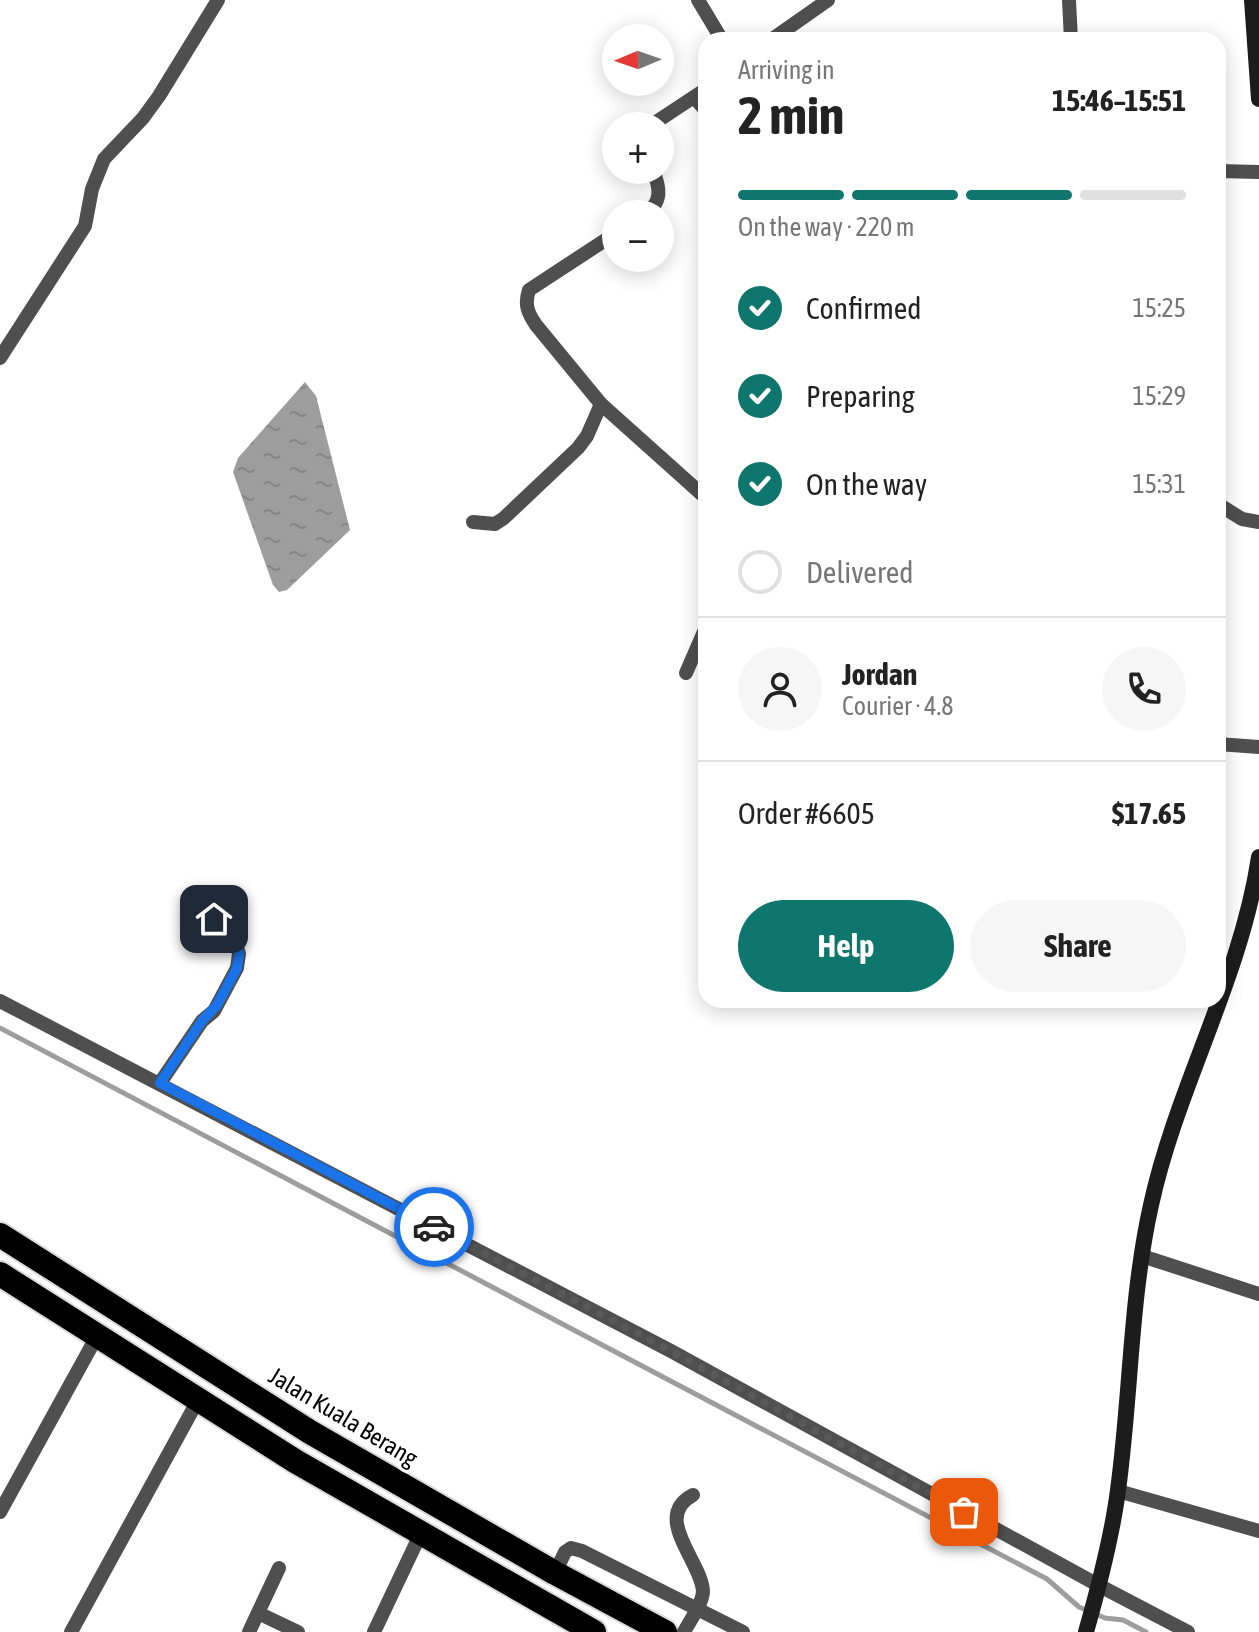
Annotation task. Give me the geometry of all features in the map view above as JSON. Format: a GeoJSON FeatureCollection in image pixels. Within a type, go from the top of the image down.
{"type":"FeatureCollection","features":[{"type":"Feature","properties":{"kind":"highway","name":"Jalan Kuala Berang"},"geometry":{"type":"LineString","coordinates":[[0,1235],[310,1432],[555,1573],[665,1632]]}},
{"type":"Feature","properties":{"kind":"highway"},"geometry":{"type":"LineString","coordinates":[[0,1274],[295,1461],[594,1632]]}},
{"type":"Feature","properties":{"kind":"main road"},"geometry":{"type":"LineString","coordinates":[[1252,0],[1259,99]]}},
{"type":"Feature","properties":{"kind":"main road"},"geometry":{"type":"LineString","coordinates":[[1226,981],[1253,898],[1259,857]]}},
{"type":"Feature","properties":{"kind":"main road"},"geometry":{"type":"LineString","coordinates":[[1087,1628],[1118,1491],[1142,1256],[1151,1204],[1217,1008]]}},
{"type":"Feature","properties":{"kind":"street"},"geometry":{"type":"LineString","coordinates":[[0,358],[85,226],[92,189],[104,159],[143,118],[159,96],[218,0]]}},
{"type":"Feature","properties":{"kind":"street"},"geometry":{"type":"LineString","coordinates":[[698,0],[717,32]]}},
{"type":"Feature","properties":{"kind":"street"},"geometry":{"type":"LineString","coordinates":[[782,32],[828,0]]}},
{"type":"Feature","properties":{"kind":"street"},"geometry":{"type":"LineString","coordinates":[[1069,0],[1071,32]]}},
{"type":"Feature","properties":{"kind":"street"},"geometry":{"type":"LineString","coordinates":[[672,112],[698,96]]}},
{"type":"Feature","properties":{"kind":"street"},"geometry":{"type":"LineString","coordinates":[[1226,171],[1259,172]]}},
{"type":"Feature","properties":{"kind":"street"},"geometry":{"type":"LineString","coordinates":[[602,242],[529,290],[525,300],[528,311],[601,404],[698,491]]}},
{"type":"Feature","properties":{"kind":"street"},"geometry":{"type":"LineString","coordinates":[[473,522],[495,524],[504,518],[578,448],[587,436],[601,404]]}},
{"type":"Feature","properties":{"kind":"street"},"geometry":{"type":"LineString","coordinates":[[1226,509],[1242,519],[1259,522]]}},
{"type":"Feature","properties":{"kind":"street"},"geometry":{"type":"LineString","coordinates":[[686,673],[698,645]]}},
{"type":"Feature","properties":{"kind":"street"},"geometry":{"type":"LineString","coordinates":[[1226,745],[1259,747]]}},
{"type":"Feature","properties":{"kind":"street"},"geometry":{"type":"LineString","coordinates":[[160,1083],[202,1021],[217,1005],[237,968],[239,954],[236,943],[229,931],[214,919]]}},
{"type":"Feature","properties":{"kind":"street"},"geometry":{"type":"LineString","coordinates":[[0,1001],[671,1351],[1097,1588],[1188,1632]]}},
{"type":"Feature","properties":{"kind":"street"},"geometry":{"type":"LineString","coordinates":[[1142,1256],[1259,1294]]}},
{"type":"Feature","properties":{"kind":"street"},"geometry":{"type":"LineString","coordinates":[[0,1512],[97,1336]]}},
{"type":"Feature","properties":{"kind":"street"},"geometry":{"type":"LineString","coordinates":[[71,1632],[198,1400]]}},
{"type":"Feature","properties":{"kind":"street"},"geometry":{"type":"LineString","coordinates":[[1118,1491],[1259,1531]]}},
{"type":"Feature","properties":{"kind":"street"},"geometry":{"type":"LineString","coordinates":[[684,1632],[702,1598],[700,1578],[680,1539],[677,1524],[678,1509],[684,1500],[693,1495]]}},
{"type":"Feature","properties":{"kind":"street"},"geometry":{"type":"LineString","coordinates":[[374,1632],[420,1535]]}},
{"type":"Feature","properties":{"kind":"street"},"geometry":{"type":"LineString","coordinates":[[555,1573],[565,1552],[571,1548],[582,1551],[743,1632]]}},
{"type":"Feature","properties":{"kind":"street"},"geometry":{"type":"LineString","coordinates":[[249,1632],[279,1568]]}},
{"type":"Feature","properties":{"kind":"street"},"geometry":{"type":"LineString","coordinates":[[258,1613],[298,1632]]}},
{"type":"Feature","properties":{"kind":"water"},"geometry":{"type":"Polygon","coordinates":[[[305,382],[316,396],[350,530],[287,590],[279,592],[273,585],[233,472],[238,458],[305,382]]]}},
{"type":"Feature","properties":{"kind":"waterway"},"geometry":{"type":"LineString","coordinates":[[0,1028],[1047,1579],[1079,1607],[1105,1618],[1123,1620],[1146,1632]]}},
{"type":"Feature","properties":{"kind":"way so far"},"geometry":{"type":"LineString","coordinates":[[434,1227],[671,1351],[964,1512]]}},
{"type":"Feature","properties":{"kind":"route"},"geometry":{"type":"LineString","coordinates":[[214,919],[229,931],[236,943],[239,954],[237,968],[214,1011],[202,1021],[160,1083],[434,1227]]}}]}
